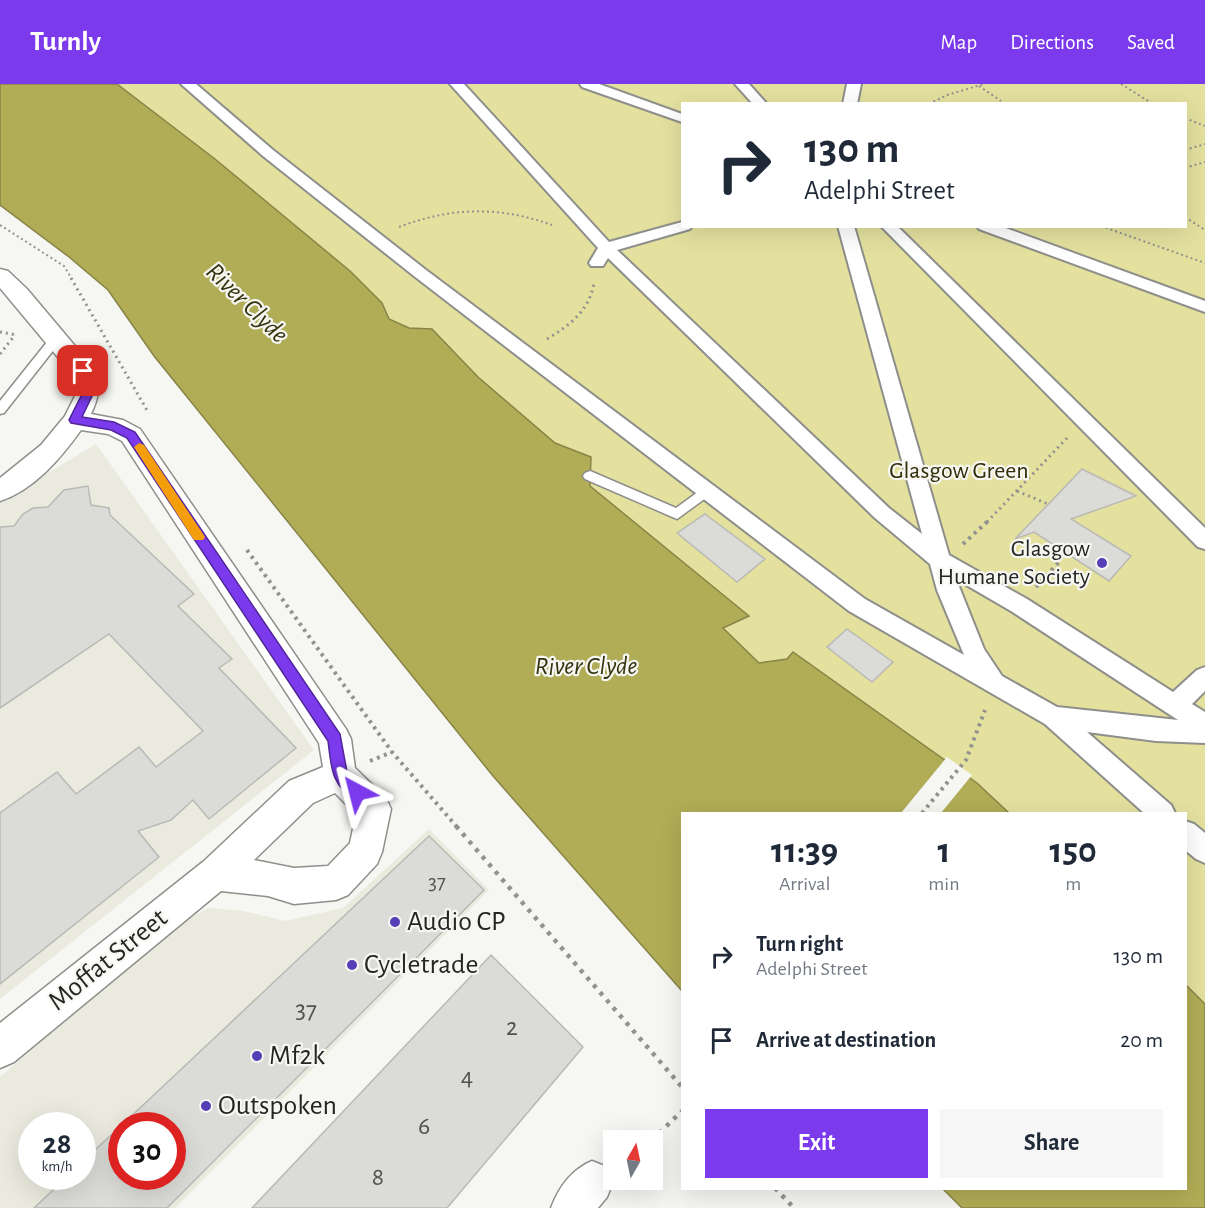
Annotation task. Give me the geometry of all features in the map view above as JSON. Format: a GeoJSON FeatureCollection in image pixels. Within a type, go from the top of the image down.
{"type":"FeatureCollection","features":[{"type":"Feature","properties":{"kind":"street"},"geometry":{"type":"LineString","coordinates":[[188,84],[268,153],[377,239],[857,605],[1053,717],[1161,812]]}},
{"type":"Feature","properties":{"kind":"street"},"geometry":{"type":"LineString","coordinates":[[457,84],[606,248],[882,513],[940,560],[1019,605],[1205,725]]}},
{"type":"Feature","properties":{"kind":"street"},"geometry":{"type":"LineString","coordinates":[[587,84],[681,118]]}},
{"type":"Feature","properties":{"kind":"street"},"geometry":{"type":"LineString","coordinates":[[741,84],[759,102]]}},
{"type":"Feature","properties":{"kind":"street"},"geometry":{"type":"LineString","coordinates":[[850,102],[854,84]]}},
{"type":"Feature","properties":{"kind":"street"},"geometry":{"type":"LineString","coordinates":[[597,263],[606,248],[681,227]]}},
{"type":"Feature","properties":{"kind":"street"},"geometry":{"type":"LineString","coordinates":[[847,228],[948,590],[975,654],[995,684]]}},
{"type":"Feature","properties":{"kind":"street"},"geometry":{"type":"LineString","coordinates":[[890,228],[1205,542]]}},
{"type":"Feature","properties":{"kind":"street"},"geometry":{"type":"LineString","coordinates":[[989,228],[1205,307]]}},
{"type":"Feature","properties":{"kind":"street"},"geometry":{"type":"LineString","coordinates":[[0,276],[19,294],[54,340],[83,371],[87,396],[75,420],[56,447],[28,474],[0,490]]}},
{"type":"Feature","properties":{"kind":"street"},"geometry":{"type":"LineString","coordinates":[[75,420],[114,426],[131,435],[335,739],[340,775],[374,809],[365,852],[336,883],[294,886],[268,879],[216,873]]}},
{"type":"Feature","properties":{"kind":"street"},"geometry":{"type":"LineString","coordinates":[[1174,705],[1205,677]]}},
{"type":"Feature","properties":{"kind":"street"},"geometry":{"type":"LineString","coordinates":[[1053,717],[1156,730],[1205,732]]}},
{"type":"Feature","properties":{"kind":"street","name":"Moffat Street"},"geometry":{"type":"LineString","coordinates":[[1,1046],[216,873],[301,792],[340,775]]}},
{"type":"Feature","properties":{"kind":"street"},"geometry":{"type":"LineString","coordinates":[[1187,835],[1205,850]]}},
{"type":"Feature","properties":{"kind":"lane"},"geometry":{"type":"LineString","coordinates":[[0,410],[54,340]]}},
{"type":"Feature","properties":{"kind":"lane"},"geometry":{"type":"LineString","coordinates":[[590,476],[677,514],[707,492]]}},
{"type":"Feature","properties":{"kind":"path"},"geometry":{"type":"LineString","coordinates":[[932,102],[946,95],[984,84]]}},
{"type":"Feature","properties":{"kind":"path"},"geometry":{"type":"LineString","coordinates":[[1121,84],[1149,102]]}},
{"type":"Feature","properties":{"kind":"path"},"geometry":{"type":"LineString","coordinates":[[978,86],[1001,101]]}},
{"type":"Feature","properties":{"kind":"path"},"geometry":{"type":"LineString","coordinates":[[1187,119],[1205,126]]}},
{"type":"Feature","properties":{"kind":"path"},"geometry":{"type":"LineString","coordinates":[[1187,149],[1205,144]]}},
{"type":"Feature","properties":{"kind":"path"},"geometry":{"type":"LineString","coordinates":[[1187,167],[1205,162]]}},
{"type":"Feature","properties":{"kind":"path"},"geometry":{"type":"LineString","coordinates":[[377,239],[425,217],[463,210],[498,210],[517,213],[555,226]]}},
{"type":"Feature","properties":{"kind":"path"},"geometry":{"type":"LineString","coordinates":[[1187,218],[1205,230]]}},
{"type":"Feature","properties":{"kind":"path"},"geometry":{"type":"LineString","coordinates":[[0,225],[64,266],[150,415]]}},
{"type":"Feature","properties":{"kind":"path"},"geometry":{"type":"LineString","coordinates":[[1107,228],[1205,263]]}},
{"type":"Feature","properties":{"kind":"path"},"geometry":{"type":"LineString","coordinates":[[539,344],[572,323],[587,305],[591,296]]}},
{"type":"Feature","properties":{"kind":"path"},"geometry":{"type":"LineString","coordinates":[[0,354],[16,335]]}},
{"type":"Feature","properties":{"kind":"path"},"geometry":{"type":"LineString","coordinates":[[940,560],[976,534],[1083,422]]}},
{"type":"Feature","properties":{"kind":"path"},"geometry":{"type":"LineString","coordinates":[[1017,490],[1048,504]]}},
{"type":"Feature","properties":{"kind":"path"},"geometry":{"type":"LineString","coordinates":[[247,549],[392,752],[681,1086]]}},
{"type":"Feature","properties":{"kind":"path"},"geometry":{"type":"LineString","coordinates":[[923,812],[966,760],[995,684]]}},
{"type":"Feature","properties":{"kind":"path"},"geometry":{"type":"LineString","coordinates":[[662,1130],[681,1112]]}},
{"type":"Feature","properties":{"kind":"path"},"geometry":{"type":"LineString","coordinates":[[777,1190],[794,1208]]}},
{"type":"Feature","properties":{"kind":"shaded area"},"geometry":{"type":"Polygon","coordinates":[[[96,444],[314,750],[0,999],[0,502],[96,444]]]}},
{"type":"Feature","properties":{"kind":"shaded area"},"geometry":{"type":"Polygon","coordinates":[[[429,829],[489,890],[175,1208],[0,1208],[0,1077],[177,925],[208,908],[243,911],[285,921],[343,908],[429,829]]]}},
{"type":"Feature","properties":{"kind":"green space","name":"Glasgow Green"},"geometry":{"type":"Polygon","coordinates":[[[117,84],[1205,84],[1205,1034],[1187,1014],[1187,812],[1008,812],[977,783],[793,652],[788,659],[759,663],[723,628],[748,616],[590,486],[591,457],[555,443],[478,377],[433,329],[409,328],[389,319],[382,303],[350,271],[215,159],[117,84]]]}},
{"type":"Feature","properties":{"kind":"water","name":"River Clyde"},"geometry":{"type":"Polygon","coordinates":[[[0,84],[117,84],[215,159],[350,271],[382,303],[389,319],[409,328],[432,329],[478,377],[555,443],[591,457],[590,486],[749,616],[723,628],[759,663],[787,659],[793,652],[977,783],[1008,812],[681,812],[681,990],[493,776],[154,356],[108,290],[69,257],[0,205],[0,84]]]}},
{"type":"Feature","properties":{"kind":"water"},"geometry":{"type":"Polygon","coordinates":[[[1187,986],[1205,1004],[1205,1208],[962,1208],[944,1190],[1187,1190],[1187,986]]]}},
{"type":"Feature","properties":{"kind":"pier"},"geometry":{"type":"Polygon","coordinates":[[[947,757],[972,775],[942,812],[902,812],[947,757]]]}},
{"type":"Feature","properties":{"kind":"building"},"geometry":{"type":"Polygon","coordinates":[[[1082,469],[1136,496],[1071,519],[1131,556],[1109,581],[1034,532],[1015,539],[1082,469]]]}},
{"type":"Feature","properties":{"kind":"building"},"geometry":{"type":"Polygon","coordinates":[[[88,486],[91,505],[109,508],[110,515],[194,594],[178,606],[232,659],[219,668],[296,748],[209,819],[193,800],[171,820],[138,831],[159,857],[0,984],[0,813],[57,772],[76,794],[139,747],[156,767],[203,731],[109,634],[0,708],[0,527],[14,526],[23,514],[33,508],[48,507],[64,490],[88,486]]]}},
{"type":"Feature","properties":{"kind":"building"},"geometry":{"type":"Polygon","coordinates":[[[705,514],[765,559],[737,582],[677,533],[705,514]]]}},
{"type":"Feature","properties":{"kind":"building"},"geometry":{"type":"Polygon","coordinates":[[[847,629],[893,662],[872,682],[827,647],[847,629]]]}},
{"type":"Feature","properties":{"kind":"building"},"geometry":{"type":"Polygon","coordinates":[[[429,836],[484,890],[186,1189],[186,1112],[135,1112],[429,836]]]}},
{"type":"Feature","properties":{"kind":"building"},"geometry":{"type":"Polygon","coordinates":[[[491,955],[583,1047],[447,1208],[252,1208],[491,955]]]}},
{"type":"Feature","properties":{"kind":"building"},"geometry":{"type":"Polygon","coordinates":[[[108,1138],[108,1190],[185,1190],[167,1208],[34,1208],[53,1190],[96,1190],[96,1149],[108,1138]]]}},
{"type":"Feature","properties":{"kind":"slow traffic"},"geometry":{"type":"LineString","coordinates":[[139,447],[199,537]]}},
{"type":"Feature","properties":{"kind":"place","name":"Glasgow Humane Society"},"geometry":{"type":"Point","coordinates":[1102,563]}},
{"type":"Feature","properties":{"kind":"place","name":"Audio CP"},"geometry":{"type":"Point","coordinates":[395,922]}},
{"type":"Feature","properties":{"kind":"place","name":"Cycletrade"},"geometry":{"type":"Point","coordinates":[352,965]}},
{"type":"Feature","properties":{"kind":"place","name":"Mf2k"},"geometry":{"type":"Point","coordinates":[257,1056]}},
{"type":"Feature","properties":{"kind":"place","name":"Outspoken"},"geometry":{"type":"Point","coordinates":[206,1106]}},
{"type":"Feature","properties":{"kind":"route"},"geometry":{"type":"LineString","coordinates":[[83,371],[87,396],[75,420],[114,426],[131,435],[335,739],[340,775],[357,792]]}}]}
